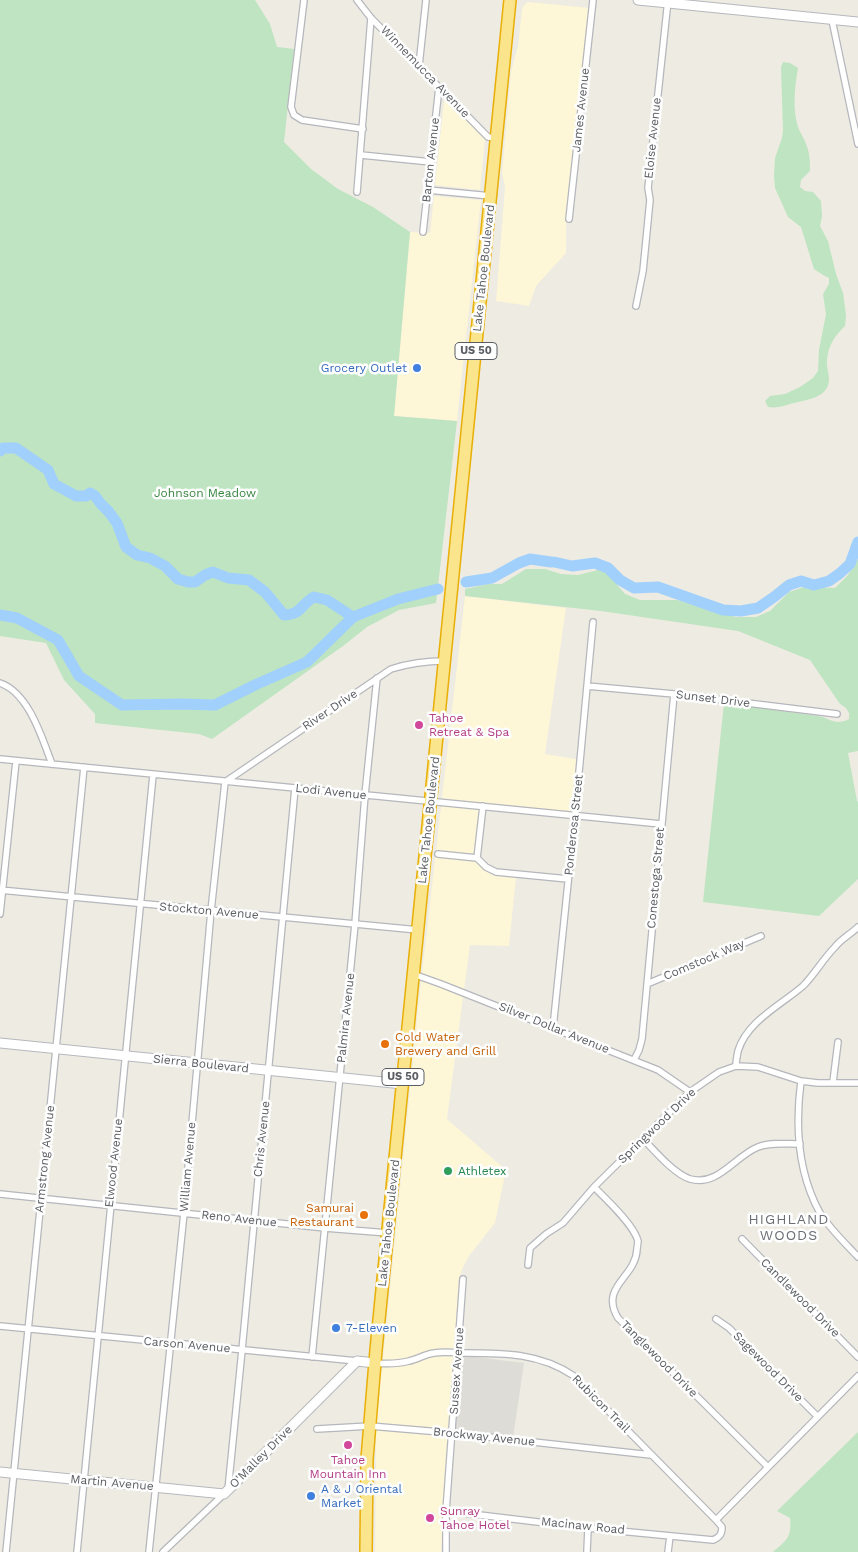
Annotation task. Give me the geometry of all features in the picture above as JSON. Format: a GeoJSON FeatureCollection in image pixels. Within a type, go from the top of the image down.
{"type":"FeatureCollection","features":[{"type":"Feature","properties":{"kind":"highway","name":"Lake Tahoe Boulevard"},"geometry":{"type":"LineString","coordinates":[[366,1552],[366,1486],[375,1363],[510,0]]}},
{"type":"Feature","properties":{"kind":"street"},"geometry":{"type":"LineString","coordinates":[[304,0],[291,107],[294,115],[302,120],[363,129]]}},
{"type":"Feature","properties":{"kind":"street","name":"Winnemucca Avenue"},"geometry":{"type":"LineString","coordinates":[[358,0],[371,18],[488,137],[496,138]]}},
{"type":"Feature","properties":{"kind":"street"},"geometry":{"type":"LineString","coordinates":[[419,66],[426,0]]}},
{"type":"Feature","properties":{"kind":"street","name":"James Avenue"},"geometry":{"type":"LineString","coordinates":[[569,219],[593,0]]}},
{"type":"Feature","properties":{"kind":"street"},"geometry":{"type":"LineString","coordinates":[[638,0],[669,1],[858,22]]}},
{"type":"Feature","properties":{"kind":"street","name":"Eloise Avenue"},"geometry":{"type":"LineString","coordinates":[[636,306],[643,271],[650,200],[648,188],[669,1]]}},
{"type":"Feature","properties":{"kind":"street"},"geometry":{"type":"LineString","coordinates":[[357,192],[371,18]]}},
{"type":"Feature","properties":{"kind":"street"},"geometry":{"type":"LineString","coordinates":[[832,20],[858,144]]}},
{"type":"Feature","properties":{"kind":"street","name":"Barton Avenue"},"geometry":{"type":"LineString","coordinates":[[423,232],[439,87]]}},
{"type":"Feature","properties":{"kind":"street"},"geometry":{"type":"LineString","coordinates":[[361,155],[431,162]]}},
{"type":"Feature","properties":{"kind":"street"},"geometry":{"type":"LineString","coordinates":[[428,190],[491,196]]}},
{"type":"Feature","properties":{"kind":"street","name":"Ponderosa Street"},"geometry":{"type":"LineString","coordinates":[[553,1028],[593,622]]}},
{"type":"Feature","properties":{"kind":"street","name":"River Drive"},"geometry":{"type":"LineString","coordinates":[[224,782],[391,669],[423,661],[445,661]]}},
{"type":"Feature","properties":{"kind":"street","name":"Palmira Avenue"},"geometry":{"type":"LineString","coordinates":[[312,1357],[355,924],[365,795],[377,678]]}},
{"type":"Feature","properties":{"kind":"street"},"geometry":{"type":"LineString","coordinates":[[0,683],[6,685],[29,709],[52,764]]}},
{"type":"Feature","properties":{"kind":"street","name":"Sunset Drive"},"geometry":{"type":"LineString","coordinates":[[587,686],[674,694],[838,714]]}},
{"type":"Feature","properties":{"kind":"street","name":"Conestoga Street"},"geometry":{"type":"LineString","coordinates":[[634,1060],[642,1039],[674,694]]}},
{"type":"Feature","properties":{"kind":"street","name":"Lodi Avenue"},"geometry":{"type":"LineString","coordinates":[[0,759],[661,824]]}},
{"type":"Feature","properties":{"kind":"street"},"geometry":{"type":"LineString","coordinates":[[0,914],[16,760]]}},
{"type":"Feature","properties":{"kind":"street","name":"Armstrong Avenue"},"geometry":{"type":"LineString","coordinates":[[6,1552],[84,767]]}},
{"type":"Feature","properties":{"kind":"street","name":"Elwood Avenue"},"geometry":{"type":"LineString","coordinates":[[77,1552],[153,774]]}},
{"type":"Feature","properties":{"kind":"street","name":"William Avenue"},"geometry":{"type":"LineString","coordinates":[[149,1552],[184,1214],[224,782]]}},
{"type":"Feature","properties":{"kind":"street","name":"Chris Avenue"},"geometry":{"type":"LineString","coordinates":[[226,1492],[242,1350],[295,788]]}},
{"type":"Feature","properties":{"kind":"street"},"geometry":{"type":"LineString","coordinates":[[478,858],[482,806]]}},
{"type":"Feature","properties":{"kind":"street"},"geometry":{"type":"LineString","coordinates":[[438,854],[478,858],[486,867],[496,872],[568,879]]}},
{"type":"Feature","properties":{"kind":"street","name":"Stockton Avenue"},"geometry":{"type":"LineString","coordinates":[[1,890],[418,930]]}},
{"type":"Feature","properties":{"kind":"street"},"geometry":{"type":"LineString","coordinates":[[736,1066],[738,1050],[756,1024],[802,986],[815,973],[835,946],[858,926]]}},
{"type":"Feature","properties":{"kind":"street","name":"Comstock Way"},"geometry":{"type":"LineString","coordinates":[[647,984],[761,936]]}},
{"type":"Feature","properties":{"kind":"street","name":"Silver Dollar Avenue"},"geometry":{"type":"LineString","coordinates":[[413,974],[658,1070],[690,1092]]}},
{"type":"Feature","properties":{"kind":"street"},"geometry":{"type":"LineString","coordinates":[[834,1082],[838,1042]]}},
{"type":"Feature","properties":{"kind":"street","name":"Sierra Boulevard"},"geometry":{"type":"LineString","coordinates":[[0,1043],[403,1084]]}},
{"type":"Feature","properties":{"kind":"street","name":"Springwood Drive"},"geometry":{"type":"LineString","coordinates":[[528,1265],[530,1248],[563,1223],[594,1187],[690,1092],[720,1072],[736,1066],[758,1067],[801,1081],[858,1083]]}},
{"type":"Feature","properties":{"kind":"street"},"geometry":{"type":"LineString","coordinates":[[801,1081],[798,1105],[800,1144],[802,1167],[809,1190],[821,1214],[858,1257]]}},
{"type":"Feature","properties":{"kind":"street"},"geometry":{"type":"LineString","coordinates":[[643,1139],[675,1170],[690,1179],[706,1180],[720,1174],[745,1154],[760,1146],[800,1144]]}},
{"type":"Feature","properties":{"kind":"street","name":"Tanglewood Drive"},"geometry":{"type":"LineString","coordinates":[[594,1187],[631,1228],[638,1242],[635,1263],[616,1287],[612,1296],[613,1309],[618,1318],[768,1467]]}},
{"type":"Feature","properties":{"kind":"street","name":"Reno Avenue"},"geometry":{"type":"LineString","coordinates":[[0,1194],[253,1221],[388,1233]]}},
{"type":"Feature","properties":{"kind":"street","name":"Candlewood Drive"},"geometry":{"type":"LineString","coordinates":[[742,1239],[858,1356]]}},
{"type":"Feature","properties":{"kind":"street","name":"Sussex Avenue"},"geometry":{"type":"LineString","coordinates":[[446,1552],[446,1511],[463,1279]]}},
{"type":"Feature","properties":{"kind":"street","name":"Sagewood Drive"},"geometry":{"type":"LineString","coordinates":[[716,1319],[730,1328],[818,1416]]}},
{"type":"Feature","properties":{"kind":"street","name":"Carson Avenue"},"geometry":{"type":"LineString","coordinates":[[0,1326],[375,1363]]}},
{"type":"Feature","properties":{"kind":"street","name":"Rubicon Trail"},"geometry":{"type":"LineString","coordinates":[[375,1363],[399,1363],[444,1351],[458,1353],[508,1353],[560,1367],[574,1376],[716,1520]]}},
{"type":"Feature","properties":{"kind":"street","name":"O'Malley Drive"},"geometry":{"type":"LineString","coordinates":[[163,1552],[357,1362]]}},
{"type":"Feature","properties":{"kind":"street"},"geometry":{"type":"LineString","coordinates":[[716,1520],[858,1376]]}},
{"type":"Feature","properties":{"kind":"street","name":"Brockway Avenue"},"geometry":{"type":"LineString","coordinates":[[317,1429],[370,1426],[651,1455]]}},
{"type":"Feature","properties":{"kind":"street","name":"Martin Avenue"},"geometry":{"type":"LineString","coordinates":[[0,1472],[226,1492]]}},
{"type":"Feature","properties":{"kind":"street","name":"Macinaw Road"},"geometry":{"type":"LineString","coordinates":[[446,1511],[588,1528],[713,1540],[719,1537],[722,1532],[722,1527],[716,1520]]}},
{"type":"Feature","properties":{"kind":"street"},"geometry":{"type":"LineString","coordinates":[[587,1552],[588,1528]]}},
{"type":"Feature","properties":{"kind":"street"},"geometry":{"type":"LineString","coordinates":[[668,1552],[670,1536]]}},
{"type":"Feature","properties":{"kind":"shaded area"},"geometry":{"type":"Polygon","coordinates":[[[528,2],[590,8],[566,224],[566,253],[536,286],[529,306],[496,301],[505,187],[502,173],[511,71],[518,46],[522,9],[528,2]]]}},
{"type":"Feature","properties":{"kind":"shaded area"},"geometry":{"type":"Polygon","coordinates":[[[447,101],[485,140],[480,190],[435,185],[444,102],[447,101]]]}},
{"type":"Feature","properties":{"kind":"shaded area"},"geometry":{"type":"Polygon","coordinates":[[[434,196],[481,200],[457,421],[394,416],[410,232],[430,233],[434,196]]]}},
{"type":"Feature","properties":{"kind":"shaded area"},"geometry":{"type":"Polygon","coordinates":[[[465,596],[566,608],[545,754],[576,759],[574,814],[481,803],[476,860],[495,875],[516,877],[509,946],[470,945],[447,1119],[506,1170],[495,1223],[469,1256],[459,1278],[441,1552],[375,1552],[376,1428],[419,999],[465,596]]]}},
{"type":"Feature","properties":{"kind":"shaded area"},"geometry":{"type":"Polygon","coordinates":[[[460,1355],[524,1363],[513,1438],[454,1431],[460,1355]]]}},
{"type":"Feature","properties":{"kind":"green space","name":"Johnson Meadow"},"geometry":{"type":"Polygon","coordinates":[[[0,0],[255,0],[270,24],[277,47],[294,49],[284,142],[311,169],[338,189],[373,207],[410,232],[394,416],[457,421],[436,603],[399,610],[367,627],[212,739],[199,734],[95,723],[95,714],[64,680],[46,643],[0,636],[0,0]]]}},
{"type":"Feature","properties":{"kind":"green space"},"geometry":{"type":"Polygon","coordinates":[[[783,62],[790,63],[798,68],[795,90],[796,120],[808,151],[810,164],[810,171],[801,180],[800,187],[805,191],[813,192],[821,201],[822,216],[820,226],[828,241],[843,293],[846,315],[845,326],[830,345],[827,362],[829,379],[823,393],[814,398],[780,407],[768,407],[765,401],[770,396],[785,394],[800,387],[813,378],[818,371],[819,350],[826,314],[823,294],[829,284],[829,278],[814,269],[801,227],[788,217],[775,188],[775,158],[783,131],[781,67],[783,62]]]}},
{"type":"Feature","properties":{"kind":"green space"},"geometry":{"type":"Polygon","coordinates":[[[858,559],[858,751],[848,753],[858,802],[858,879],[819,916],[703,902],[724,703],[818,716],[837,722],[849,719],[849,713],[846,708],[840,704],[810,660],[738,631],[601,611],[465,596],[465,589],[488,584],[502,584],[526,569],[545,569],[561,574],[578,575],[598,570],[607,573],[625,594],[640,600],[677,600],[736,617],[756,617],[770,611],[789,592],[804,587],[835,588],[848,575],[858,559]]]}},
{"type":"Feature","properties":{"kind":"green space"},"geometry":{"type":"Polygon","coordinates":[[[858,1432],[858,1552],[773,1552],[788,1538],[790,1530],[790,1518],[777,1511],[858,1432]]]}},
{"type":"Feature","properties":{"kind":"waterway"},"geometry":{"type":"LineString","coordinates":[[0,451],[3,448],[16,448],[48,470],[54,484],[76,496],[86,496],[90,493],[95,496],[117,523],[126,547],[137,555],[150,558],[165,566],[178,579],[195,582],[213,572],[228,578],[249,580],[265,592],[284,615],[290,615],[298,611],[314,597],[327,600],[353,617]]}},
{"type":"Feature","properties":{"kind":"waterway"},"geometry":{"type":"LineString","coordinates":[[554,562],[572,566],[595,563],[608,568],[620,580],[634,588],[658,587],[723,610],[741,611],[758,608],[789,585],[801,581],[814,585],[829,581],[850,564],[858,542]]}},
{"type":"Feature","properties":{"kind":"waterway"},"geometry":{"type":"LineString","coordinates":[[466,582],[492,578],[530,559],[551,562]]}},
{"type":"Feature","properties":{"kind":"waterway"},"geometry":{"type":"LineString","coordinates":[[0,615],[17,618],[58,640],[79,676],[122,705],[215,705],[307,662],[353,617],[398,599],[438,589]]}},
{"type":"Feature","properties":{"kind":"place","name":"Grocery Outlet"},"geometry":{"type":"Point","coordinates":[417,368]}},
{"type":"Feature","properties":{"kind":"place","name":"Tahoe Retreat & Spa"},"geometry":{"type":"Point","coordinates":[419,725]}},
{"type":"Feature","properties":{"kind":"place","name":"Cold Water Brewery and Grill"},"geometry":{"type":"Point","coordinates":[385,1044]}},
{"type":"Feature","properties":{"kind":"place","name":"Athletex"},"geometry":{"type":"Point","coordinates":[448,1171]}},
{"type":"Feature","properties":{"kind":"place","name":"Samurai Restaurant"},"geometry":{"type":"Point","coordinates":[364,1215]}},
{"type":"Feature","properties":{"kind":"place","name":"7-Eleven"},"geometry":{"type":"Point","coordinates":[336,1328]}},
{"type":"Feature","properties":{"kind":"place","name":"Tahoe Mountain Inn"},"geometry":{"type":"Point","coordinates":[348,1445]}},
{"type":"Feature","properties":{"kind":"place","name":"A & J Oriental Market"},"geometry":{"type":"Point","coordinates":[311,1496]}},
{"type":"Feature","properties":{"kind":"place","name":"Sunray Tahoe Hotel"},"geometry":{"type":"Point","coordinates":[430,1518]}},
{"type":"Feature","properties":{"kind":"district","name":"HIGHLAND WOODS"},"geometry":{"type":"Point","coordinates":[789,1228]}}]}
